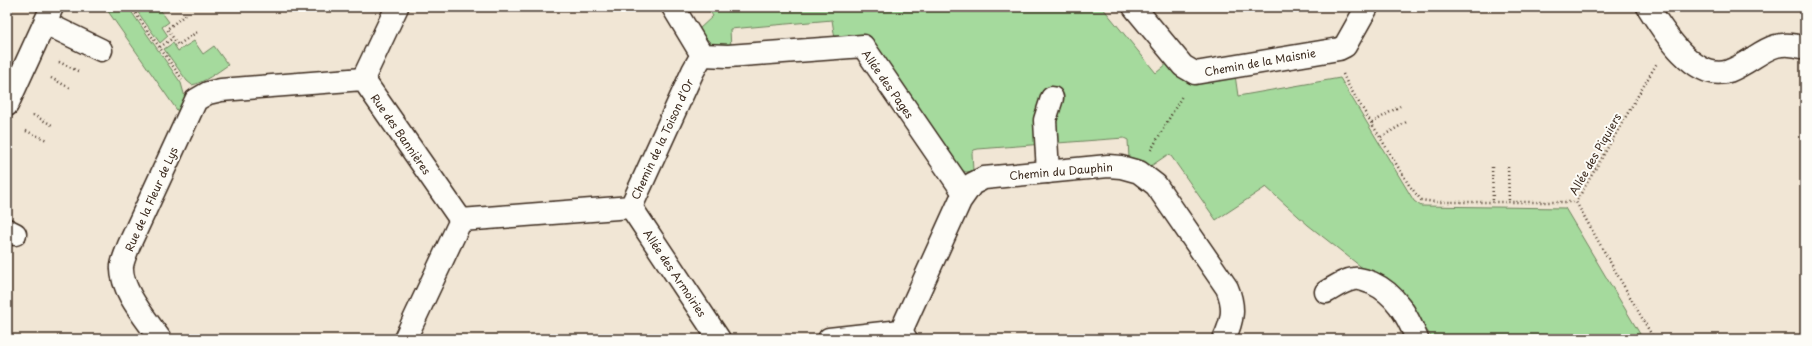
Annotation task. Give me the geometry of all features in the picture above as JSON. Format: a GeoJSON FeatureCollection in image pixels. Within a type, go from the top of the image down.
{"type":"FeatureCollection","features":[{"type":"Feature","properties":{"kind":"street"},"geometry":{"type":"LineString","coordinates":[[191,92],[208,92],[362,79],[397,7]]}},
{"type":"Feature","properties":{"kind":"street"},"geometry":{"type":"LineString","coordinates":[[672,7],[702,55]]}},
{"type":"Feature","properties":{"kind":"street","name":"Chemin de la Maisnie"},"geometry":{"type":"LineString","coordinates":[[1134,7],[1183,66],[1195,73],[1330,50],[1345,46],[1367,7]]}},
{"type":"Feature","properties":{"kind":"street"},"geometry":{"type":"LineString","coordinates":[[1648,7],[1680,53],[1711,72],[1728,71],[1778,44],[1794,44],[1805,48]]}},
{"type":"Feature","properties":{"kind":"street"},"geometry":{"type":"LineString","coordinates":[[7,105],[49,15],[100,50]]}},
{"type":"Feature","properties":{"kind":"street","name":"Allée des Pages"},"geometry":{"type":"LineString","coordinates":[[702,55],[728,56],[863,46],[964,193]]}},
{"type":"Feature","properties":{"kind":"street","name":"Chemin de la Toison d'Or"},"geometry":{"type":"LineString","coordinates":[[461,220],[631,208],[693,71],[702,55]]}},
{"type":"Feature","properties":{"kind":"street","name":"Rue des Bannières"},"geometry":{"type":"LineString","coordinates":[[362,79],[461,220]]}},
{"type":"Feature","properties":{"kind":"street","name":"Rue de la Fleur de Lys"},"geometry":{"type":"LineString","coordinates":[[160,339],[130,295],[123,279],[122,265],[191,92]]}},
{"type":"Feature","properties":{"kind":"street"},"geometry":{"type":"LineString","coordinates":[[1048,172],[1045,120],[1052,98]]}},
{"type":"Feature","properties":{"kind":"street","name":"Chemin du Dauphin"},"geometry":{"type":"LineString","coordinates":[[904,335],[964,193],[972,184],[984,178],[1108,166],[1121,167],[1139,172],[1156,185],[1227,288],[1232,300],[1233,312],[1232,323],[1224,339]]}},
{"type":"Feature","properties":{"kind":"street","name":"Allée des Armoiries"},"geometry":{"type":"LineString","coordinates":[[631,208],[719,339]]}},
{"type":"Feature","properties":{"kind":"street"},"geometry":{"type":"LineString","coordinates":[[405,339],[461,220]]}},
{"type":"Feature","properties":{"kind":"street"},"geometry":{"type":"LineString","coordinates":[[1326,292],[1345,281],[1355,278],[1366,280],[1383,288],[1398,302],[1417,339]]}},
{"type":"Feature","properties":{"kind":"street"},"geometry":{"type":"LineString","coordinates":[[829,339],[904,335]]}},
{"type":"Feature","properties":{"kind":"path"},"geometry":{"type":"LineString","coordinates":[[131,7],[191,92]]}},
{"type":"Feature","properties":{"kind":"path"},"geometry":{"type":"LineString","coordinates":[[185,15],[167,29],[173,38],[178,45],[197,32]]}},
{"type":"Feature","properties":{"kind":"path"},"geometry":{"type":"LineString","coordinates":[[160,47],[173,38]]}},
{"type":"Feature","properties":{"kind":"path","name":"Allée des Piquiers"},"geometry":{"type":"LineString","coordinates":[[1654,339],[1576,202],[1671,40]]}},
{"type":"Feature","properties":{"kind":"path"},"geometry":{"type":"LineString","coordinates":[[1330,50],[1334,70],[1340,67],[1347,83],[1410,185],[1421,200],[1436,202],[1576,202]]}},
{"type":"Feature","properties":{"kind":"path"},"geometry":{"type":"LineString","coordinates":[[59,62],[80,72]]}},
{"type":"Feature","properties":{"kind":"path"},"geometry":{"type":"LineString","coordinates":[[1139,172],[1195,73]]}},
{"type":"Feature","properties":{"kind":"path"},"geometry":{"type":"LineString","coordinates":[[51,78],[72,88]]}},
{"type":"Feature","properties":{"kind":"path"},"geometry":{"type":"LineString","coordinates":[[1372,123],[1400,106]]}},
{"type":"Feature","properties":{"kind":"path"},"geometry":{"type":"LineString","coordinates":[[33,115],[54,126]]}},
{"type":"Feature","properties":{"kind":"path"},"geometry":{"type":"LineString","coordinates":[[1380,137],[1408,121]]}},
{"type":"Feature","properties":{"kind":"path"},"geometry":{"type":"LineString","coordinates":[[26,131],[47,140]]}},
{"type":"Feature","properties":{"kind":"path"},"geometry":{"type":"LineString","coordinates":[[1492,167],[1493,202]]}},
{"type":"Feature","properties":{"kind":"path"},"geometry":{"type":"LineString","coordinates":[[1508,167],[1509,202]]}},
{"type":"Feature","properties":{"kind":"green space"},"geometry":{"type":"Polygon","coordinates":[[[105,7],[128,7],[181,83],[186,101],[181,116],[105,7]]]}},
{"type":"Feature","properties":{"kind":"green space"},"geometry":{"type":"Polygon","coordinates":[[[134,7],[158,7],[169,22],[162,27],[168,36],[160,43],[134,7]]]}},
{"type":"Feature","properties":{"kind":"green space"},"geometry":{"type":"Polygon","coordinates":[[[707,7],[1102,7],[1156,73],[1168,63],[1235,75],[1238,96],[1340,78],[1414,201],[1421,206],[1565,208],[1643,339],[1433,339],[1407,303],[1308,225],[1266,187],[1216,220],[1171,156],[1167,155],[1151,166],[1141,160],[1129,159],[1128,140],[1124,138],[978,149],[974,150],[972,153],[973,171],[966,172],[959,169],[911,104],[865,35],[835,39],[832,20],[730,29],[731,49],[714,46],[698,30],[713,16],[707,7]]]}},
{"type":"Feature","properties":{"kind":"green space"},"geometry":{"type":"Polygon","coordinates":[[[194,41],[203,54],[214,46],[228,65],[206,80],[192,85],[187,81],[164,49],[173,43],[178,51],[194,41]]]}}]}
